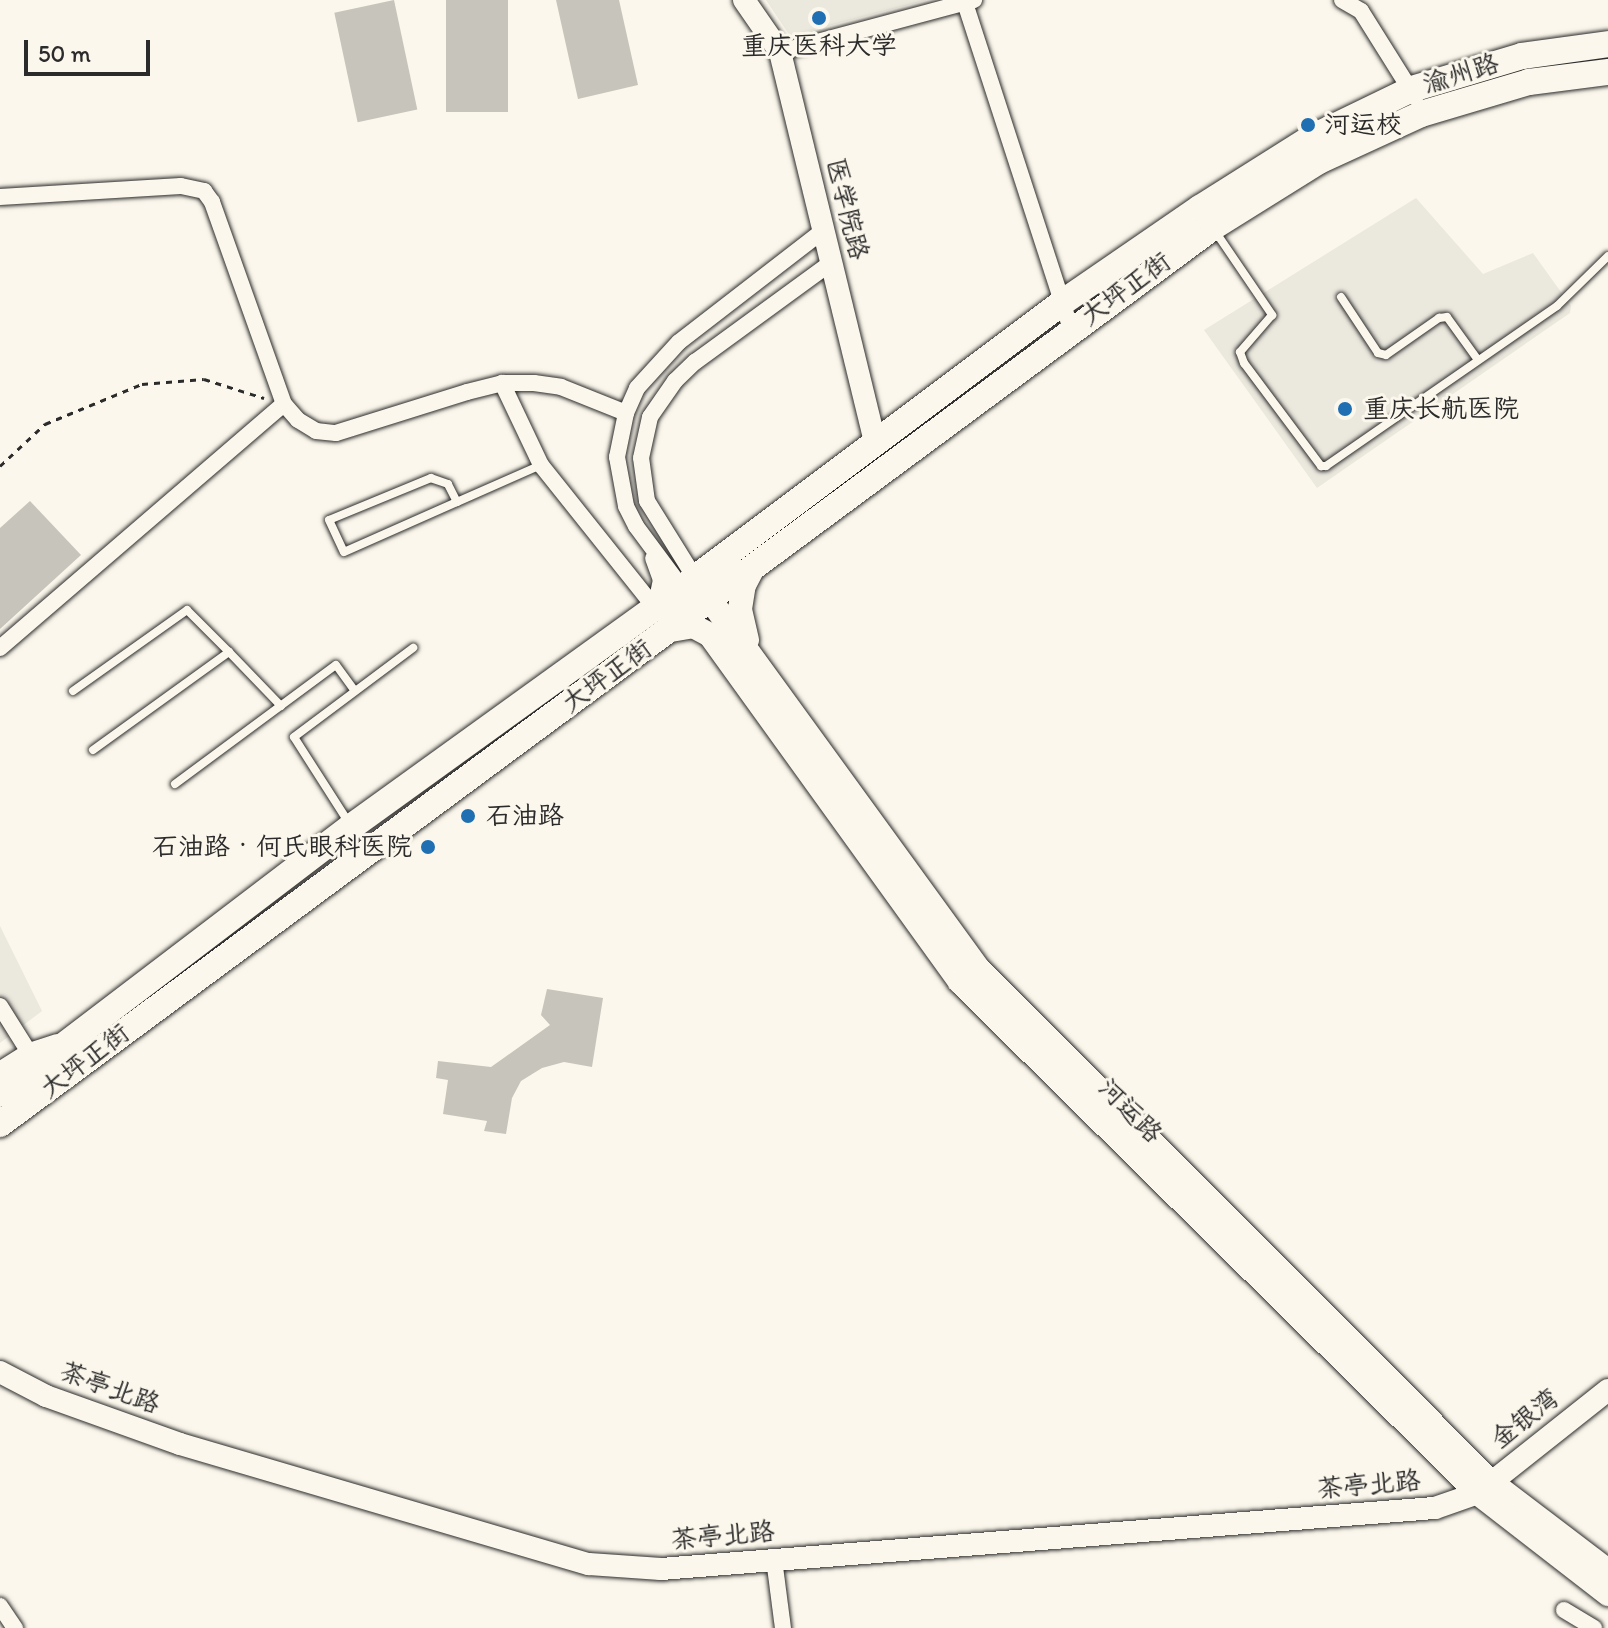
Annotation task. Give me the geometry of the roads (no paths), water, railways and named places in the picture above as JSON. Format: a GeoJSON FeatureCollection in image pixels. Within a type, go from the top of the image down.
{"type":"FeatureCollection","features":[{"type":"Feature","properties":{"kind":"main road","name":"渝州路"},"geometry":{"type":"LineString","coordinates":[[1206,218],[1311,138],[1416,101],[1522,56],[1608,44]]}},
{"type":"Feature","properties":{"kind":"main road","name":"渝州路"},"geometry":{"type":"LineString","coordinates":[[1416,101],[1608,72]]}},
{"type":"Feature","properties":{"kind":"main road","name":"大坪正街"},"geometry":{"type":"LineString","coordinates":[[0,1094],[351,827],[655,608],[1063,302],[1206,218]]}},
{"type":"Feature","properties":{"kind":"main road","name":"大坪正街"},"geometry":{"type":"LineString","coordinates":[[0,1124],[411,817],[752,570],[1071,329],[1206,218]]}},
{"type":"Feature","properties":{"kind":"main road"},"geometry":{"type":"LineString","coordinates":[[752,570],[744,585],[740,609],[741,624],[753,657]]}},
{"type":"Feature","properties":{"kind":"main road","name":"河运路"},"geometry":{"type":"LineString","coordinates":[[688,583],[711,600],[977,967],[1485,1488],[1608,1571]]}},
{"type":"Feature","properties":{"kind":"main road","name":"河运路"},"geometry":{"type":"LineString","coordinates":[[671,630],[693,626],[710,635],[960,982],[1485,1488],[1608,1594]]}},
{"type":"Feature","properties":{"kind":"street","name":"医学院路"},"geometry":{"type":"LineString","coordinates":[[744,0],[780,52],[875,441]]}},
{"type":"Feature","properties":{"kind":"street"},"geometry":{"type":"LineString","coordinates":[[1342,0],[1361,11],[1416,101]]}},
{"type":"Feature","properties":{"kind":"street"},"geometry":{"type":"LineString","coordinates":[[780,52],[970,1],[1071,329]]}},
{"type":"Feature","properties":{"kind":"street"},"geometry":{"type":"LineString","coordinates":[[0,197],[181,186],[204,191],[212,202],[284,404],[298,420],[316,431],[336,433],[502,383],[561,387],[626,413]]}},
{"type":"Feature","properties":{"kind":"street"},"geometry":{"type":"LineString","coordinates":[[655,608],[661,589],[660,572],[626,506],[617,457],[626,413],[637,388],[679,342],[824,230]]}},
{"type":"Feature","properties":{"kind":"street"},"geometry":{"type":"LineString","coordinates":[[688,583],[647,501],[641,458],[650,417],[675,381],[695,362],[832,262]]}},
{"type":"Feature","properties":{"kind":"street"},"geometry":{"type":"LineString","coordinates":[[502,383],[541,465],[655,608]]}},
{"type":"Feature","properties":{"kind":"street"},"geometry":{"type":"LineString","coordinates":[[0,648],[284,404]]}},
{"type":"Feature","properties":{"kind":"street"},"geometry":{"type":"LineString","coordinates":[[636,526],[688,583]]}},
{"type":"Feature","properties":{"kind":"street"},"geometry":{"type":"LineString","coordinates":[[0,1006],[30,1054]]}},
{"type":"Feature","properties":{"kind":"street"},"geometry":{"type":"LineString","coordinates":[[0,1073],[30,1054],[74,1039]]}},
{"type":"Feature","properties":{"kind":"street","name":"茶亭北路"},"geometry":{"type":"LineString","coordinates":[[0,1372],[46,1396],[180,1444],[589,1564],[661,1569],[1435,1508],[1485,1488]]}},
{"type":"Feature","properties":{"kind":"street","name":"金银湾"},"geometry":{"type":"LineString","coordinates":[[1485,1488],[1608,1390]]}},
{"type":"Feature","properties":{"kind":"street"},"geometry":{"type":"LineString","coordinates":[[774,1559],[783,1628]]}},
{"type":"Feature","properties":{"kind":"street"},"geometry":{"type":"LineString","coordinates":[[0,1606],[15,1628]]}},
{"type":"Feature","properties":{"kind":"street"},"geometry":{"type":"LineString","coordinates":[[1564,1610],[1594,1628]]}},
{"type":"Feature","properties":{"kind":"lane"},"geometry":{"type":"LineString","coordinates":[[1206,218],[1272,315],[1240,352],[1244,363],[1321,466],[1326,466],[1557,306],[1608,256]]}},
{"type":"Feature","properties":{"kind":"lane"},"geometry":{"type":"LineString","coordinates":[[1341,297],[1378,353],[1386,355],[1439,318],[1447,317],[1478,360]]}},
{"type":"Feature","properties":{"kind":"lane"},"geometry":{"type":"LineString","coordinates":[[457,502],[448,484],[431,478],[329,520],[344,552],[541,465]]}},
{"type":"Feature","properties":{"kind":"lane"},"geometry":{"type":"LineString","coordinates":[[73,691],[187,610],[281,706]]}},
{"type":"Feature","properties":{"kind":"lane"},"geometry":{"type":"LineString","coordinates":[[351,827],[294,737],[413,648]]}},
{"type":"Feature","properties":{"kind":"lane"},"geometry":{"type":"LineString","coordinates":[[93,750],[229,652]]}},
{"type":"Feature","properties":{"kind":"lane"},"geometry":{"type":"LineString","coordinates":[[175,784],[336,665],[355,691]]}},
{"type":"Feature","properties":{"kind":"place","name":"重庆医科大学"},"geometry":{"type":"Point","coordinates":[819,18]}},
{"type":"Feature","properties":{"kind":"place","name":"河运校"},"geometry":{"type":"Point","coordinates":[1308,125]}},
{"type":"Feature","properties":{"kind":"place","name":"重庆长航医院"},"geometry":{"type":"Point","coordinates":[1345,409]}},
{"type":"Feature","properties":{"kind":"place","name":"石油路"},"geometry":{"type":"Point","coordinates":[468,816]}},
{"type":"Feature","properties":{"kind":"place","name":"石油路‧何氏眼科医院"},"geometry":{"type":"Point","coordinates":[428,847]}}]}
